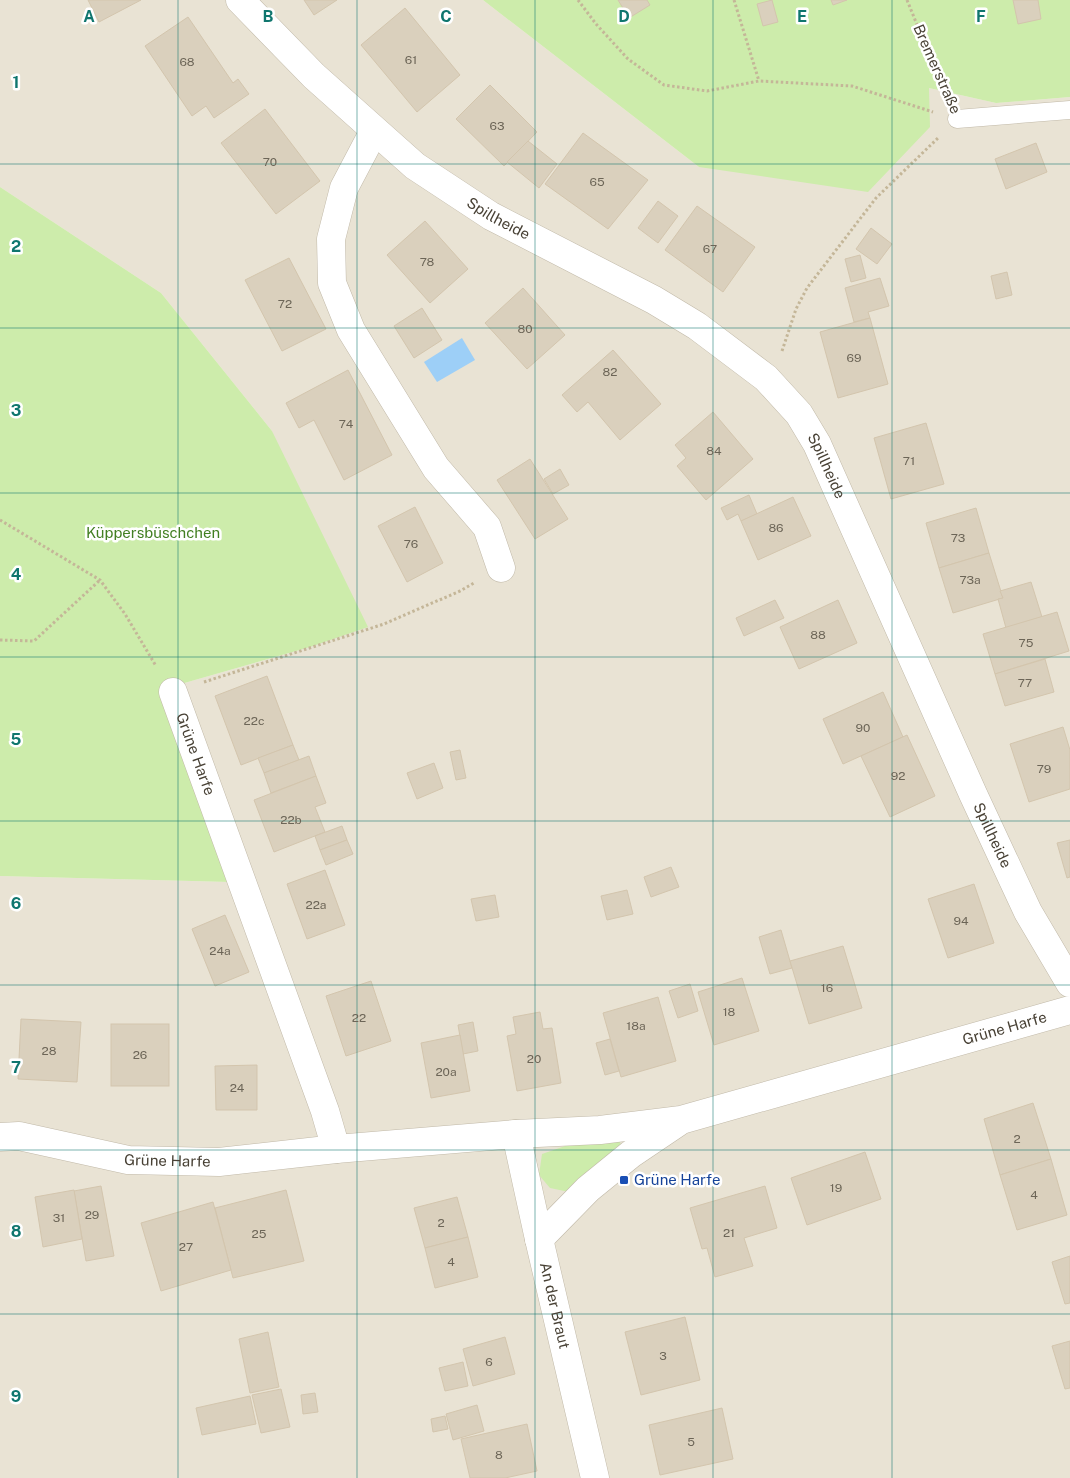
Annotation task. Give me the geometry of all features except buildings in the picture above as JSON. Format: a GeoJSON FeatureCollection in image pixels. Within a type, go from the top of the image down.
{"type":"FeatureCollection","features":[{"type":"Feature","properties":{"kind":"street","name":"Spillheide"},"geometry":{"type":"LineString","coordinates":[[240,0],[314,76],[415,166],[491,216],[654,300],[697,326],[766,378],[799,414],[817,444],[973,794],[1028,912],[1070,983]]}},
{"type":"Feature","properties":{"kind":"street"},"geometry":{"type":"LineString","coordinates":[[374,131],[344,188],[332,240],[332,283],[351,330],[436,468],[487,527],[501,568]]}},
{"type":"Feature","properties":{"kind":"street","name":"Grüne Harfe"},"geometry":{"type":"LineString","coordinates":[[173,692],[325,1112],[336,1149]]}},
{"type":"Feature","properties":{"kind":"street","name":"Grüne Harfe"},"geometry":{"type":"LineString","coordinates":[[0,1137],[19,1136],[128,1160],[219,1162],[336,1149],[516,1134],[600,1130],[681,1120],[1070,1010]]}},
{"type":"Feature","properties":{"kind":"street","name":"Grüne Harfe"},"geometry":{"type":"LineString","coordinates":[[539,1240],[588,1188],[631,1154],[681,1120]]}},
{"type":"Feature","properties":{"kind":"street","name":"An der Braut"},"geometry":{"type":"LineString","coordinates":[[516,1134],[595,1478]]}},
{"type":"Feature","properties":{"kind":"lane","name":"Bremerstraße"},"geometry":{"type":"LineString","coordinates":[[957,119],[1070,110]]}},
{"type":"Feature","properties":{"kind":"path"},"geometry":{"type":"LineString","coordinates":[[578,0],[596,24],[628,59],[664,85],[707,91],[759,81],[852,86],[957,119],[876,198],[806,288],[796,309],[782,350],[766,378]]}},
{"type":"Feature","properties":{"kind":"path"},"geometry":{"type":"LineString","coordinates":[[734,0],[759,81]]}},
{"type":"Feature","properties":{"kind":"path","name":"Bremerstraße"},"geometry":{"type":"LineString","coordinates":[[907,0],[936,74],[957,119]]}},
{"type":"Feature","properties":{"kind":"path"},"geometry":{"type":"LineString","coordinates":[[0,520],[100,580],[125,614],[173,692],[384,624],[460,591],[501,568]]}},
{"type":"Feature","properties":{"kind":"path"},"geometry":{"type":"LineString","coordinates":[[0,640],[34,641],[100,580]]}},
{"type":"Feature","properties":{"kind":"shaded area"},"geometry":{"type":"Polygon","coordinates":[[[0,0],[483,0],[699,167],[929,88],[996,103],[1070,97],[1070,1478],[0,1478],[0,876],[229,882],[174,686],[310,647],[272,431],[161,293],[0,187],[0,0]]]}},
{"type":"Feature","properties":{"kind":"green space"},"geometry":{"type":"Polygon","coordinates":[[[483,0],[1070,0],[1070,97],[996,103],[929,88],[930,127],[868,192],[699,167],[483,0]]]}},
{"type":"Feature","properties":{"kind":"green space","name":"Küppersbüschchen"},"geometry":{"type":"Polygon","coordinates":[[[0,187],[161,293],[272,431],[368,627],[310,647],[174,686],[230,882],[0,876],[0,187]]]}},
{"type":"Feature","properties":{"kind":"green space"},"geometry":{"type":"Polygon","coordinates":[[[618,1138],[622,1147],[569,1192],[550,1188],[539,1175],[542,1154],[568,1145],[618,1138]]]}},
{"type":"Feature","properties":{"kind":"water"},"geometry":{"type":"Polygon","coordinates":[[[462,338],[475,360],[437,382],[424,362],[462,338]]]}},
{"type":"Feature","properties":{"kind":"place","name":"Grüne Harfe"},"geometry":{"type":"Point","coordinates":[624,1180]}}]}
